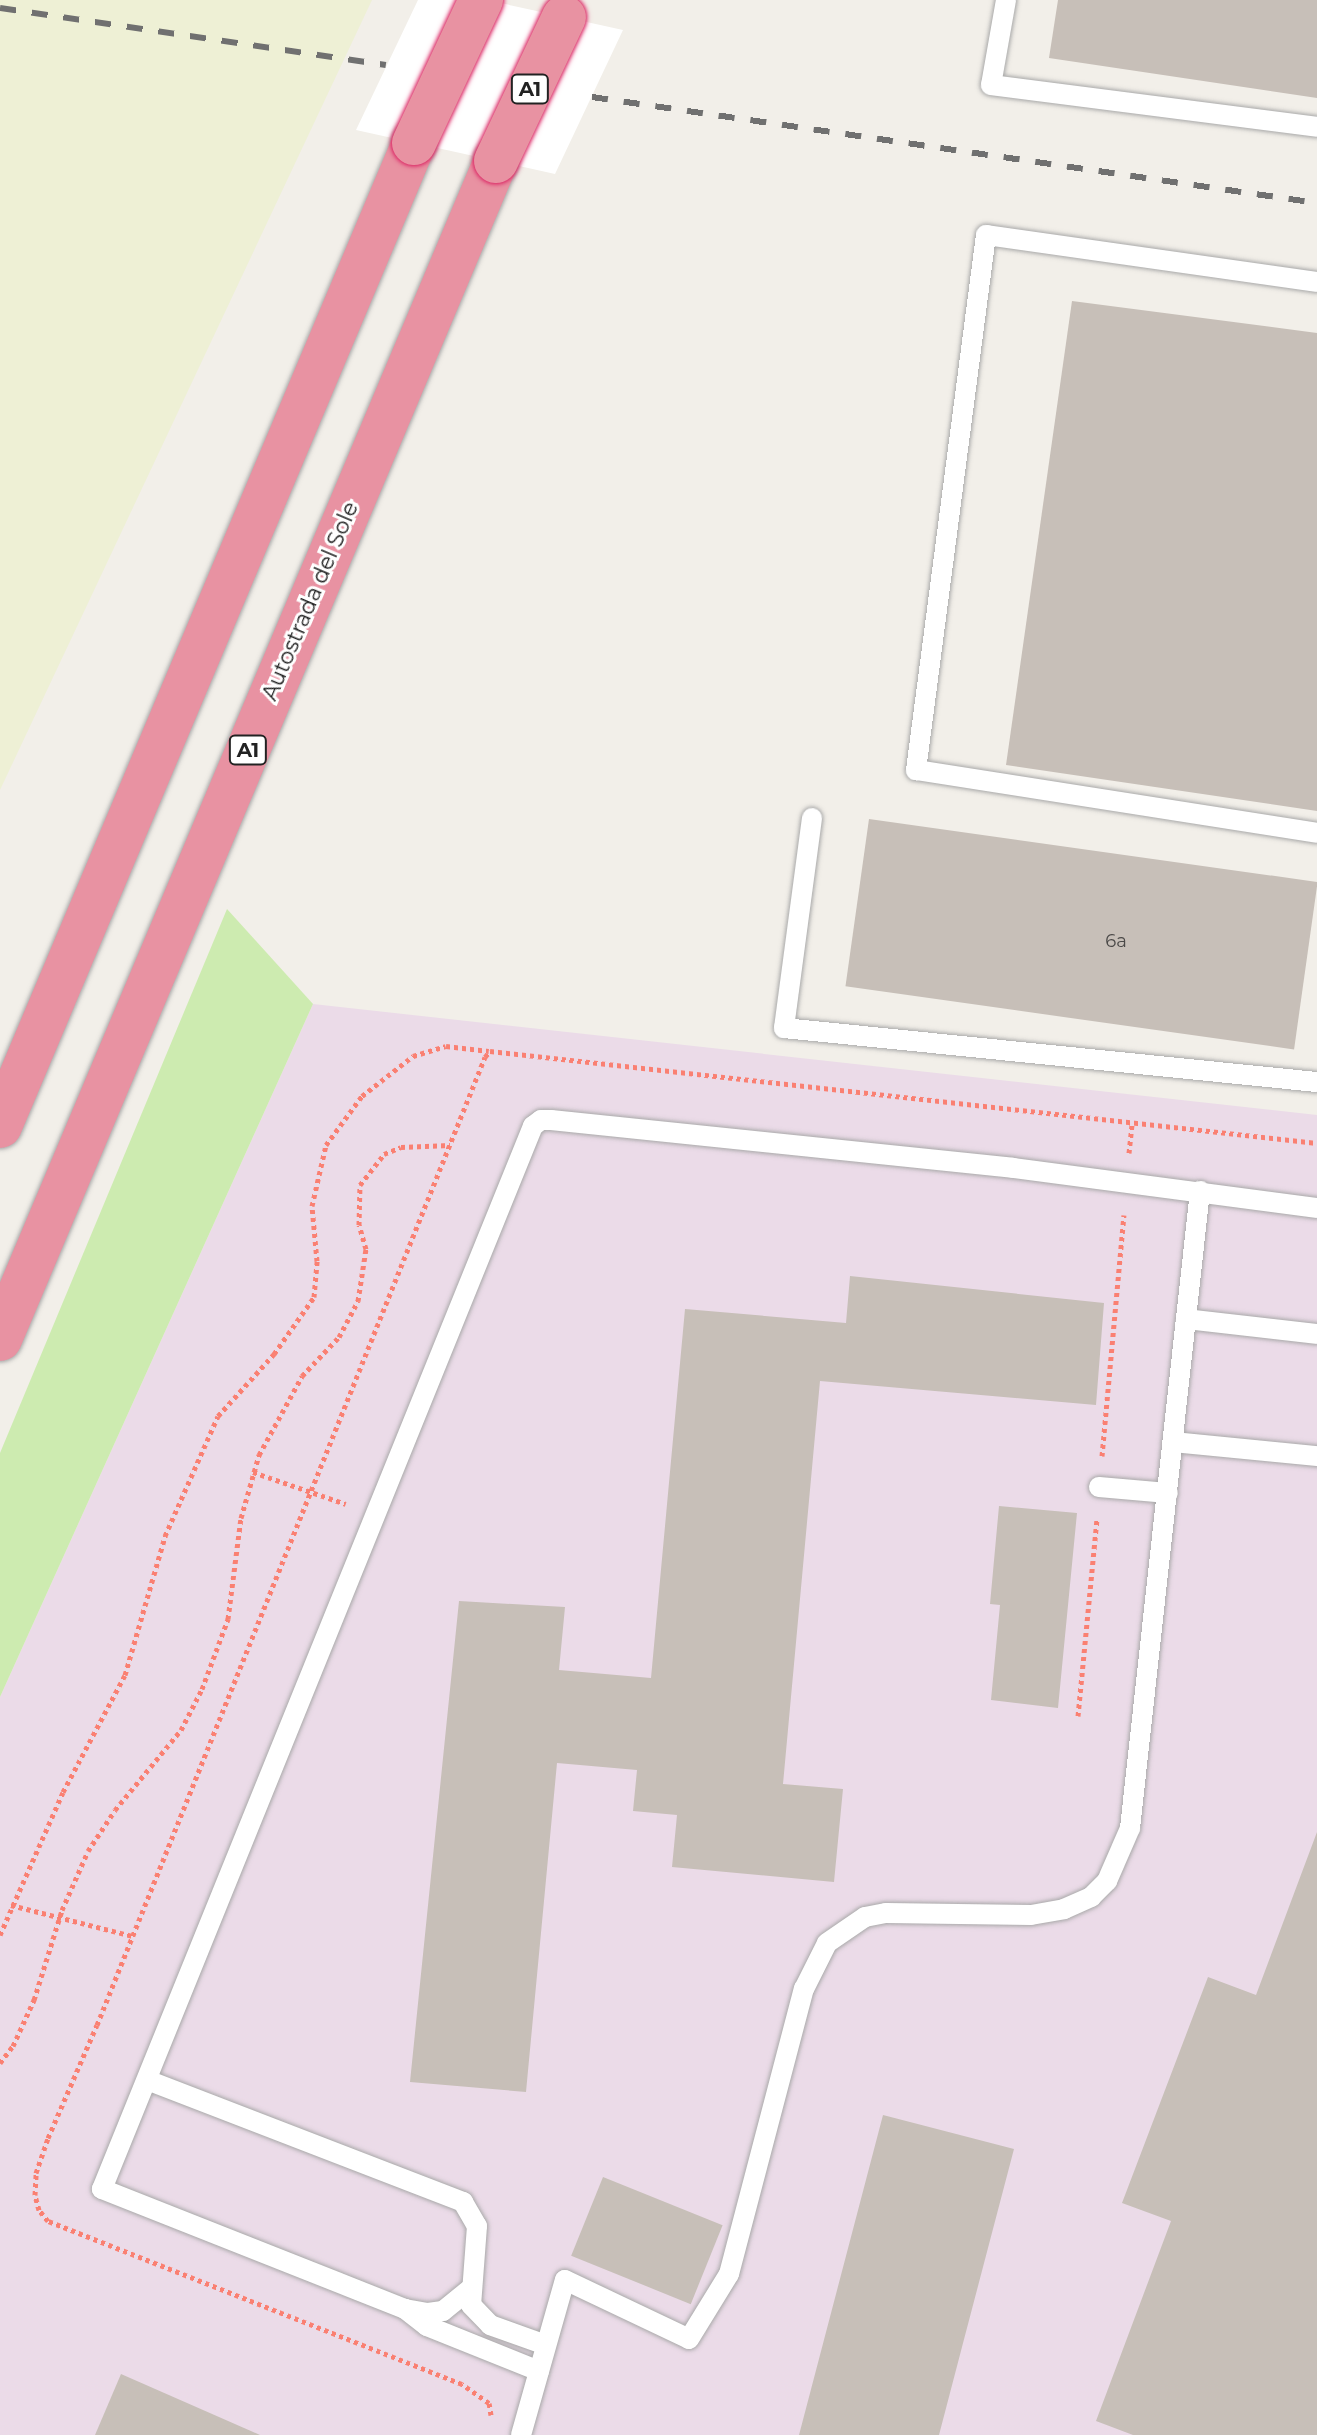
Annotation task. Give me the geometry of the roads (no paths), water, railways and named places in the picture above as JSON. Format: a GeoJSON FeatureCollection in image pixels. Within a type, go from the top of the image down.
{"type":"FeatureCollection","features":[{"type":"Feature","properties":{"kind":"highway"},"geometry":{"type":"LineString","coordinates":[[0,1126],[414,143],[481,0]]}},
{"type":"Feature","properties":{"kind":"highway","name":"Autostrada del Sole"},"geometry":{"type":"LineString","coordinates":[[0,1339],[496,161],[568,8]]}},
{"type":"Feature","properties":{"kind":"lane"},"geometry":{"type":"LineString","coordinates":[[1006,0],[991,85],[1317,127]]}},
{"type":"Feature","properties":{"kind":"lane"},"geometry":{"type":"LineString","coordinates":[[1317,282],[986,235],[916,770],[1317,833]]}},
{"type":"Feature","properties":{"kind":"lane"},"geometry":{"type":"LineString","coordinates":[[812,818],[784,1028],[1317,1082]]}},
{"type":"Feature","properties":{"kind":"lane"},"geometry":{"type":"LineString","coordinates":[[539,2371],[427,2326],[405,2309],[102,2189],[525,1140],[541,1120],[1127,1182],[1317,1208]]}},
{"type":"Feature","properties":{"kind":"lane"},"geometry":{"type":"LineString","coordinates":[[521,2435],[565,2280],[689,2339],[729,2274],[804,1989],[827,1943],[865,1917],[886,1913],[1031,1915],[1064,1909],[1091,1897],[1107,1881],[1130,1828],[1200,1191]]}},
{"type":"Feature","properties":{"kind":"lane"},"geometry":{"type":"LineString","coordinates":[[1186,1319],[1317,1334]]}},
{"type":"Feature","properties":{"kind":"lane"},"geometry":{"type":"LineString","coordinates":[[1173,1442],[1317,1456]]}},
{"type":"Feature","properties":{"kind":"lane"},"geometry":{"type":"LineString","coordinates":[[1099,1487],[1168,1493]]}},
{"type":"Feature","properties":{"kind":"lane"},"geometry":{"type":"LineString","coordinates":[[147,2080],[463,2202],[477,2226],[471,2305],[490,2325],[546,2345]]}},
{"type":"Feature","properties":{"kind":"lane"},"geometry":{"type":"LineString","coordinates":[[405,2309],[443,2311],[471,2288]]}},
{"type":"Feature","properties":{"kind":"railway"},"geometry":{"type":"LineString","coordinates":[[0,8],[386,65]]}},
{"type":"Feature","properties":{"kind":"railway"},"geometry":{"type":"LineString","coordinates":[[592,97],[1317,203]]}}]}
